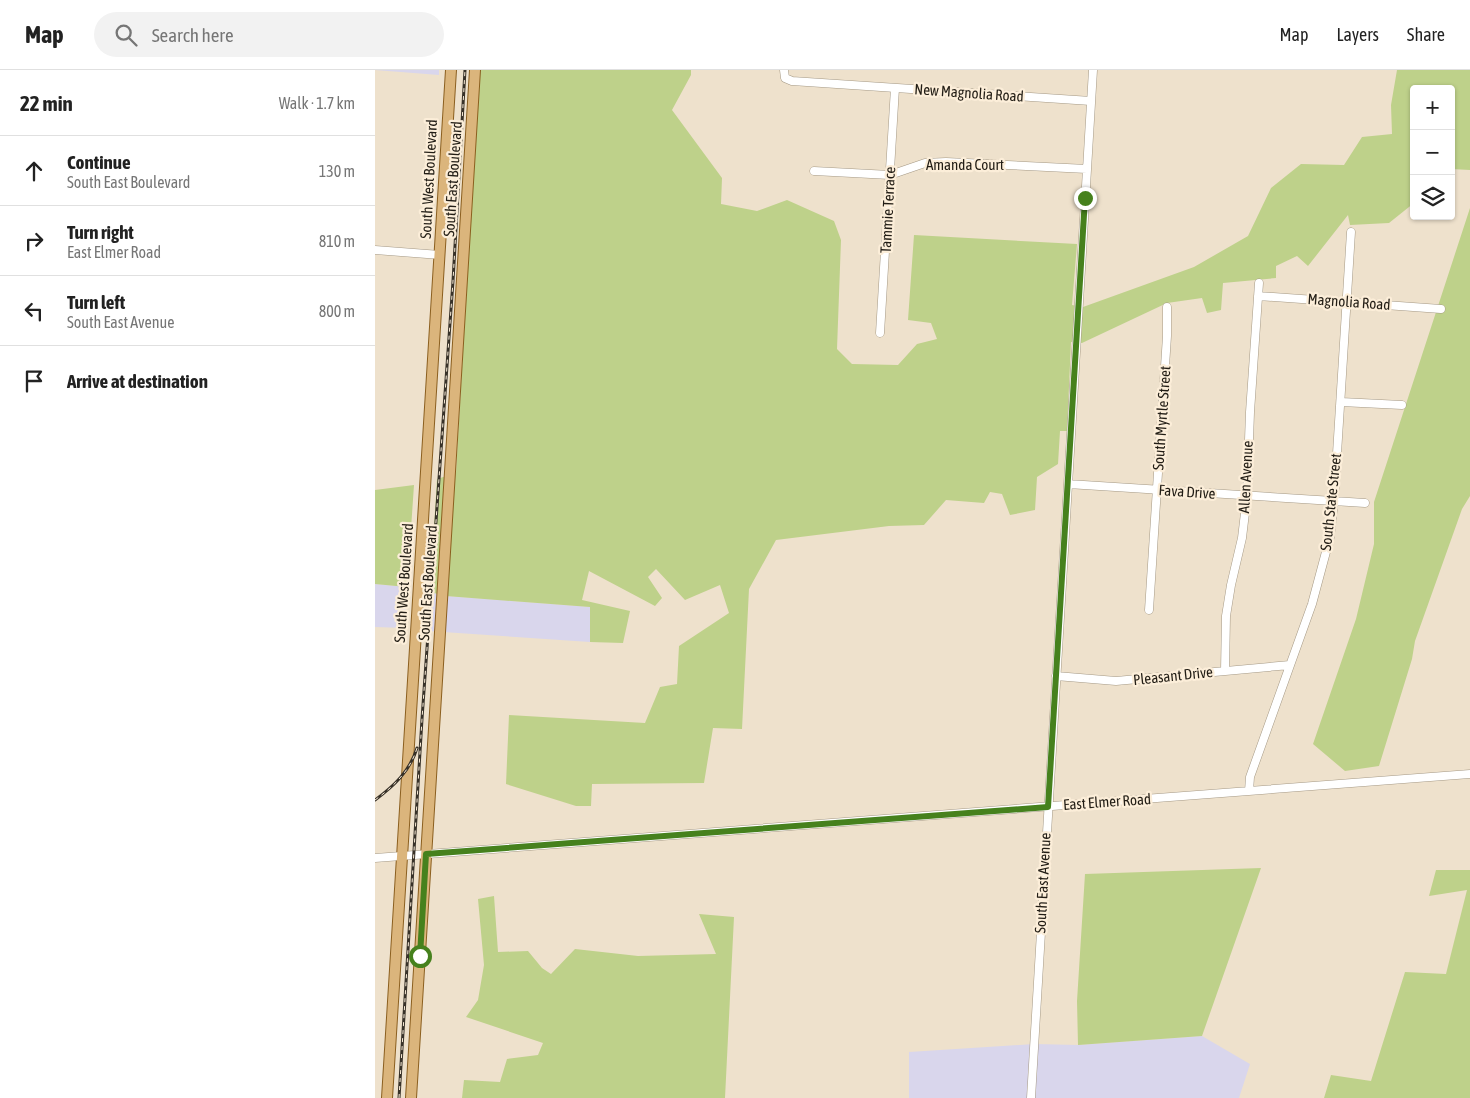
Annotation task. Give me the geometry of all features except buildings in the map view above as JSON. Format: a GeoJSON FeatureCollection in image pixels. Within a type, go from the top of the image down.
{"type":"FeatureCollection","features":[{"type":"Feature","properties":{"kind":"main road","name":"South West Boulevard"},"geometry":{"type":"LineString","coordinates":[[387,1098],[451,70]]}},
{"type":"Feature","properties":{"kind":"main road","name":"South East Boulevard"},"geometry":{"type":"LineString","coordinates":[[411,1098],[475,70]]}},
{"type":"Feature","properties":{"kind":"street","name":"New Magnolia Road"},"geometry":{"type":"LineString","coordinates":[[784,70],[785,78],[791,81],[1091,101]]}},
{"type":"Feature","properties":{"kind":"street","name":"South East Avenue"},"geometry":{"type":"LineString","coordinates":[[1031,1098],[1093,70]]}},
{"type":"Feature","properties":{"kind":"street","name":"Tammie Terrace"},"geometry":{"type":"LineString","coordinates":[[880,333],[895,88]]}},
{"type":"Feature","properties":{"kind":"street","name":"Amanda Court"},"geometry":{"type":"LineString","coordinates":[[814,171],[890,175],[925,163],[1087,169]]}},
{"type":"Feature","properties":{"kind":"street","name":"South State Street"},"geometry":{"type":"LineString","coordinates":[[1249,791],[1250,777],[1312,604],[1327,550],[1335,501],[1351,232]]}},
{"type":"Feature","properties":{"kind":"street"},"geometry":{"type":"LineString","coordinates":[[375,250],[440,255]]}},
{"type":"Feature","properties":{"kind":"street","name":"Allen Avenue"},"geometry":{"type":"LineString","coordinates":[[1225,671],[1226,616],[1242,538],[1247,496],[1259,283]]}},
{"type":"Feature","properties":{"kind":"street","name":"Magnolia Road"},"geometry":{"type":"LineString","coordinates":[[1258,296],[1441,309]]}},
{"type":"Feature","properties":{"kind":"street","name":"South Myrtle Street"},"geometry":{"type":"LineString","coordinates":[[1149,610],[1167,346],[1167,307]]}},
{"type":"Feature","properties":{"kind":"street"},"geometry":{"type":"LineString","coordinates":[[1341,402],[1402,405]]}},
{"type":"Feature","properties":{"kind":"street","name":"Fava Drive"},"geometry":{"type":"LineString","coordinates":[[1068,484],[1365,503]]}},
{"type":"Feature","properties":{"kind":"street","name":"Pleasant Drive"},"geometry":{"type":"LineString","coordinates":[[1056,676],[1115,681],[1290,666]]}},
{"type":"Feature","properties":{"kind":"street","name":"East Elmer Road"},"geometry":{"type":"LineString","coordinates":[[375,858],[1470,774]]}},
{"type":"Feature","properties":{"kind":"shaded area"},"geometry":{"type":"Polygon","coordinates":[[[375,70],[439,70],[439,75],[375,70]]]}},
{"type":"Feature","properties":{"kind":"shaded area"},"geometry":{"type":"Polygon","coordinates":[[[375,584],[407,587],[404,628],[375,627],[375,584]]]}},
{"type":"Feature","properties":{"kind":"shaded area"},"geometry":{"type":"Polygon","coordinates":[[[430,592],[446,596],[591,607],[590,642],[428,631],[430,592]]]}},
{"type":"Feature","properties":{"kind":"shaded area"},"geometry":{"type":"Polygon","coordinates":[[[1202,1036],[1250,1064],[1239,1098],[909,1098],[909,1052],[1034,1044],[1078,1045],[1202,1036]]]}},
{"type":"Feature","properties":{"kind":"green space"},"geometry":{"type":"Polygon","coordinates":[[[479,70],[691,70],[691,75],[672,110],[722,178],[721,204],[757,211],[787,200],[834,221],[841,240],[837,349],[852,364],[898,365],[917,344],[937,339],[931,323],[908,320],[914,235],[1077,244],[1072,305],[1083,307],[1194,267],[1248,236],[1271,188],[1301,164],[1344,165],[1362,137],[1392,134],[1391,105],[1397,70],[1470,70],[1470,170],[1455,169],[1455,85],[1410,85],[1410,206],[1389,223],[1350,225],[1348,215],[1308,266],[1297,256],[1276,266],[1276,278],[1223,283],[1221,310],[1207,313],[1202,298],[1167,303],[1082,343],[1071,342],[1067,431],[1060,431],[1058,464],[1037,477],[1035,510],[1010,515],[1002,494],[990,492],[984,503],[946,500],[924,525],[889,526],[776,540],[749,589],[742,729],[713,728],[704,783],[592,784],[591,806],[576,806],[506,784],[509,715],[645,723],[660,687],[677,684],[679,646],[729,613],[720,585],[685,600],[656,569],[648,577],[662,598],[655,606],[589,571],[582,600],[630,611],[623,643],[590,642],[590,607],[446,596],[430,592],[437,479],[456,473],[479,70]]]}},
{"type":"Feature","properties":{"kind":"green space"},"geometry":{"type":"Polygon","coordinates":[[[1470,208],[1470,496],[1462,509],[1415,641],[1412,659],[1379,766],[1345,771],[1313,744],[1356,619],[1374,544],[1374,502],[1470,208]]]}},
{"type":"Feature","properties":{"kind":"green space"},"geometry":{"type":"Polygon","coordinates":[[[414,485],[407,587],[375,584],[375,490],[414,485]]]}},
{"type":"Feature","properties":{"kind":"green space"},"geometry":{"type":"Polygon","coordinates":[[[1261,868],[1202,1036],[1078,1045],[1077,1001],[1085,874],[1261,868]]]}},
{"type":"Feature","properties":{"kind":"green space"},"geometry":{"type":"Polygon","coordinates":[[[1436,870],[1470,870],[1470,1098],[1324,1098],[1331,1075],[1371,1081],[1405,972],[1446,974],[1467,890],[1429,896],[1436,870]]]}},
{"type":"Feature","properties":{"kind":"green space"},"geometry":{"type":"Polygon","coordinates":[[[494,896],[498,952],[528,951],[542,968],[551,974],[575,949],[638,956],[716,954],[699,914],[734,917],[725,1098],[462,1098],[464,1080],[500,1082],[507,1059],[538,1055],[543,1043],[466,1017],[478,1000],[484,965],[478,899],[494,896]]]}},
{"type":"Feature","properties":{"kind":"railway"},"geometry":{"type":"LineString","coordinates":[[399,1098],[422,719],[453,281],[465,70]]}},
{"type":"Feature","properties":{"kind":"railway"},"geometry":{"type":"LineString","coordinates":[[375,800],[389,789],[406,771],[417,748]]}},
{"type":"Feature","properties":{"kind":"route"},"geometry":{"type":"LineString","coordinates":[[420,956],[426,854],[1048,807],[1085,198]]}}]}
